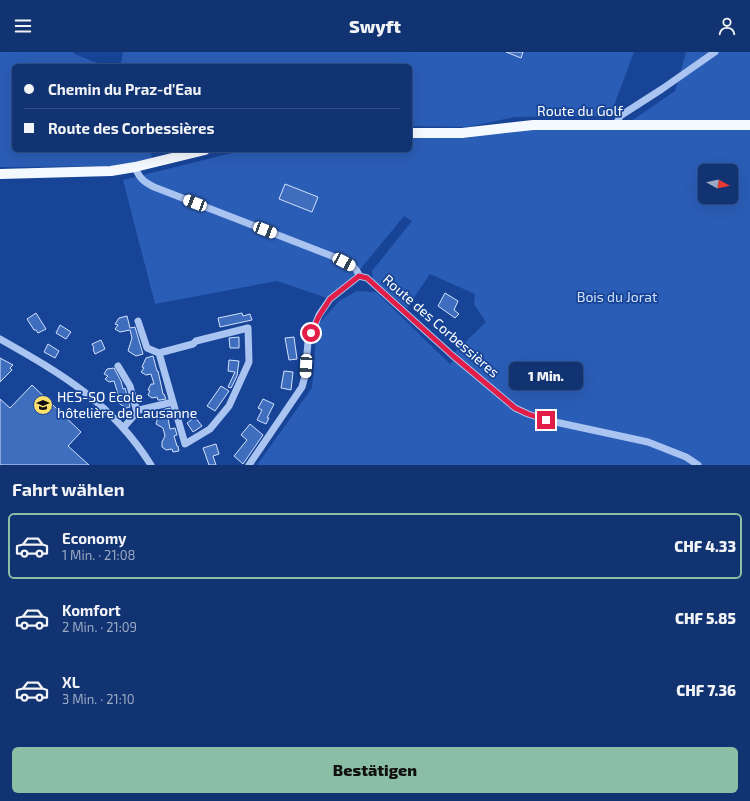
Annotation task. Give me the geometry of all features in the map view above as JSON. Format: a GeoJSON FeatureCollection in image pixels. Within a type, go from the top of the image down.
{"type":"FeatureCollection","features":[{"type":"Feature","properties":{"kind":"main road","name":"Route du Golf"},"geometry":{"type":"LineString","coordinates":[[412,133],[450,133],[533,125],[750,125]]}},
{"type":"Feature","properties":{"kind":"main road"},"geometry":{"type":"LineString","coordinates":[[0,174],[95,172],[135,167],[197,152]]}},
{"type":"Feature","properties":{"kind":"street"},"geometry":{"type":"LineString","coordinates":[[616,125],[620,116],[715,52]]}},
{"type":"Feature","properties":{"kind":"street","name":"Route des Corbessières"},"geometry":{"type":"LineString","coordinates":[[135,167],[139,177],[154,187],[337,258],[356,269],[359,276],[367,278],[452,355],[515,408],[546,420],[648,442],[686,457],[698,465]]}},
{"type":"Feature","properties":{"kind":"street"},"geometry":{"type":"LineString","coordinates":[[249,465],[302,387],[306,376],[308,342],[319,316],[330,299],[359,276]]}},
{"type":"Feature","properties":{"kind":"street"},"geometry":{"type":"LineString","coordinates":[[138,321],[147,348],[159,353],[193,344],[196,341],[248,328],[249,362],[229,406],[210,429],[185,444],[159,353]]}},
{"type":"Feature","properties":{"kind":"street"},"geometry":{"type":"LineString","coordinates":[[0,339],[45,364],[86,393],[123,428],[151,465]]}},
{"type":"Feature","properties":{"kind":"street"},"geometry":{"type":"LineString","coordinates":[[118,366],[130,386],[137,412]]}},
{"type":"Feature","properties":{"kind":"street"},"geometry":{"type":"LineString","coordinates":[[123,428],[139,410],[173,402]]}},
{"type":"Feature","properties":{"kind":"green space"},"geometry":{"type":"Polygon","coordinates":[[[0,52],[73,52],[99,64],[12,64],[12,152],[150,152],[152,158],[120,166],[0,167],[0,52]]]}},
{"type":"Feature","properties":{"kind":"green space"},"geometry":{"type":"Polygon","coordinates":[[[123,52],[634,52],[610,116],[515,117],[468,127],[412,126],[412,64],[121,63],[123,52]]]}},
{"type":"Feature","properties":{"kind":"green space","name":"Bois du Jorat"},"geometry":{"type":"Polygon","coordinates":[[[686,52],[750,52],[750,465],[257,465],[312,388],[317,326],[339,301],[357,291],[376,292],[450,364],[458,355],[455,352],[486,322],[474,304],[475,294],[430,274],[407,308],[373,279],[372,271],[412,221],[404,216],[357,273],[327,298],[277,281],[155,304],[123,180],[236,152],[412,152],[412,138],[466,138],[516,129],[621,128],[675,91],[686,52]]]}},
{"type":"Feature","properties":{"kind":"building"},"geometry":{"type":"Polygon","coordinates":[[[506,52],[523,52],[521,58],[506,52]]]}},
{"type":"Feature","properties":{"kind":"building"},"geometry":{"type":"Polygon","coordinates":[[[285,184],[318,197],[312,212],[279,199],[285,184]]]}},
{"type":"Feature","properties":{"kind":"building"},"geometry":{"type":"Polygon","coordinates":[[[445,293],[458,301],[454,310],[459,314],[455,318],[438,306],[445,293]]]}},
{"type":"Feature","properties":{"kind":"building"},"geometry":{"type":"Polygon","coordinates":[[[36,313],[46,329],[38,333],[34,330],[27,319],[36,313]]]}},
{"type":"Feature","properties":{"kind":"building"},"geometry":{"type":"Polygon","coordinates":[[[242,313],[243,316],[250,314],[252,320],[220,327],[218,318],[242,313]]]}},
{"type":"Feature","properties":{"kind":"building"},"geometry":{"type":"Polygon","coordinates":[[[127,316],[130,328],[135,327],[143,354],[136,356],[128,351],[132,338],[130,330],[120,332],[115,329],[118,325],[115,324],[119,318],[127,316]]]}},
{"type":"Feature","properties":{"kind":"building"},"geometry":{"type":"Polygon","coordinates":[[[60,325],[71,332],[66,339],[56,333],[60,325]]]}},
{"type":"Feature","properties":{"kind":"building"},"geometry":{"type":"Polygon","coordinates":[[[239,337],[239,348],[230,348],[229,338],[239,337]]]}},
{"type":"Feature","properties":{"kind":"building"},"geometry":{"type":"Polygon","coordinates":[[[294,337],[297,359],[289,360],[285,338],[294,337]]]}},
{"type":"Feature","properties":{"kind":"building"},"geometry":{"type":"Polygon","coordinates":[[[101,340],[105,349],[95,354],[92,344],[101,340]]]}},
{"type":"Feature","properties":{"kind":"building"},"geometry":{"type":"Polygon","coordinates":[[[48,344],[59,351],[55,358],[44,352],[48,344]]]}},
{"type":"Feature","properties":{"kind":"building"},"geometry":{"type":"Polygon","coordinates":[[[153,356],[163,394],[166,399],[158,400],[157,397],[152,398],[148,395],[150,391],[148,390],[151,384],[154,384],[151,374],[146,375],[141,372],[144,368],[142,367],[146,358],[153,356]]]}},
{"type":"Feature","properties":{"kind":"building"},"geometry":{"type":"Polygon","coordinates":[[[0,358],[13,365],[10,368],[12,370],[0,382],[0,358]]]}},
{"type":"Feature","properties":{"kind":"building"},"geometry":{"type":"Polygon","coordinates":[[[229,360],[239,361],[237,376],[231,388],[228,387],[235,372],[228,371],[229,360]]]}},
{"type":"Feature","properties":{"kind":"building"},"geometry":{"type":"Polygon","coordinates":[[[114,368],[121,381],[123,389],[125,388],[130,407],[126,408],[117,402],[120,401],[114,398],[118,394],[114,381],[109,382],[105,379],[108,376],[104,374],[107,369],[114,368]]]}},
{"type":"Feature","properties":{"kind":"building"},"geometry":{"type":"Polygon","coordinates":[[[284,371],[293,372],[291,390],[281,388],[284,371]]]}},
{"type":"Feature","properties":{"kind":"building"},"geometry":{"type":"Polygon","coordinates":[[[32,385],[81,432],[68,446],[89,465],[0,465],[0,399],[10,408],[32,385]]]}},
{"type":"Feature","properties":{"kind":"building"},"geometry":{"type":"Polygon","coordinates":[[[221,386],[229,391],[215,411],[207,406],[221,386]]]}},
{"type":"Feature","properties":{"kind":"building"},"geometry":{"type":"Polygon","coordinates":[[[263,399],[274,404],[267,418],[269,418],[266,424],[257,420],[262,410],[258,408],[263,399]]]}},
{"type":"Feature","properties":{"kind":"building"},"geometry":{"type":"Polygon","coordinates":[[[170,408],[168,418],[170,429],[175,428],[177,435],[174,436],[179,451],[173,452],[172,449],[166,450],[162,447],[162,442],[165,436],[163,428],[156,424],[159,414],[163,412],[162,410],[170,408]]]}},
{"type":"Feature","properties":{"kind":"building"},"geometry":{"type":"Polygon","coordinates":[[[195,417],[202,426],[193,432],[187,423],[195,417]]]}},
{"type":"Feature","properties":{"kind":"building"},"geometry":{"type":"Polygon","coordinates":[[[250,424],[263,435],[243,464],[234,456],[247,440],[241,435],[250,424]]]}},
{"type":"Feature","properties":{"kind":"building"},"geometry":{"type":"Polygon","coordinates":[[[216,444],[219,454],[213,456],[216,465],[209,465],[203,448],[216,444]]]}},
{"type":"Feature","properties":{"kind":"place","name":"HES-SO Ecole hôtelière de Lausanne"},"geometry":{"type":"Point","coordinates":[43,405]}},
{"type":"Feature","properties":{"kind":"route"},"geometry":{"type":"LineString","coordinates":[[311,333],[314,324],[330,299],[356,280],[359,276],[367,278],[422,326],[452,355],[515,408],[546,420]]}}]}
